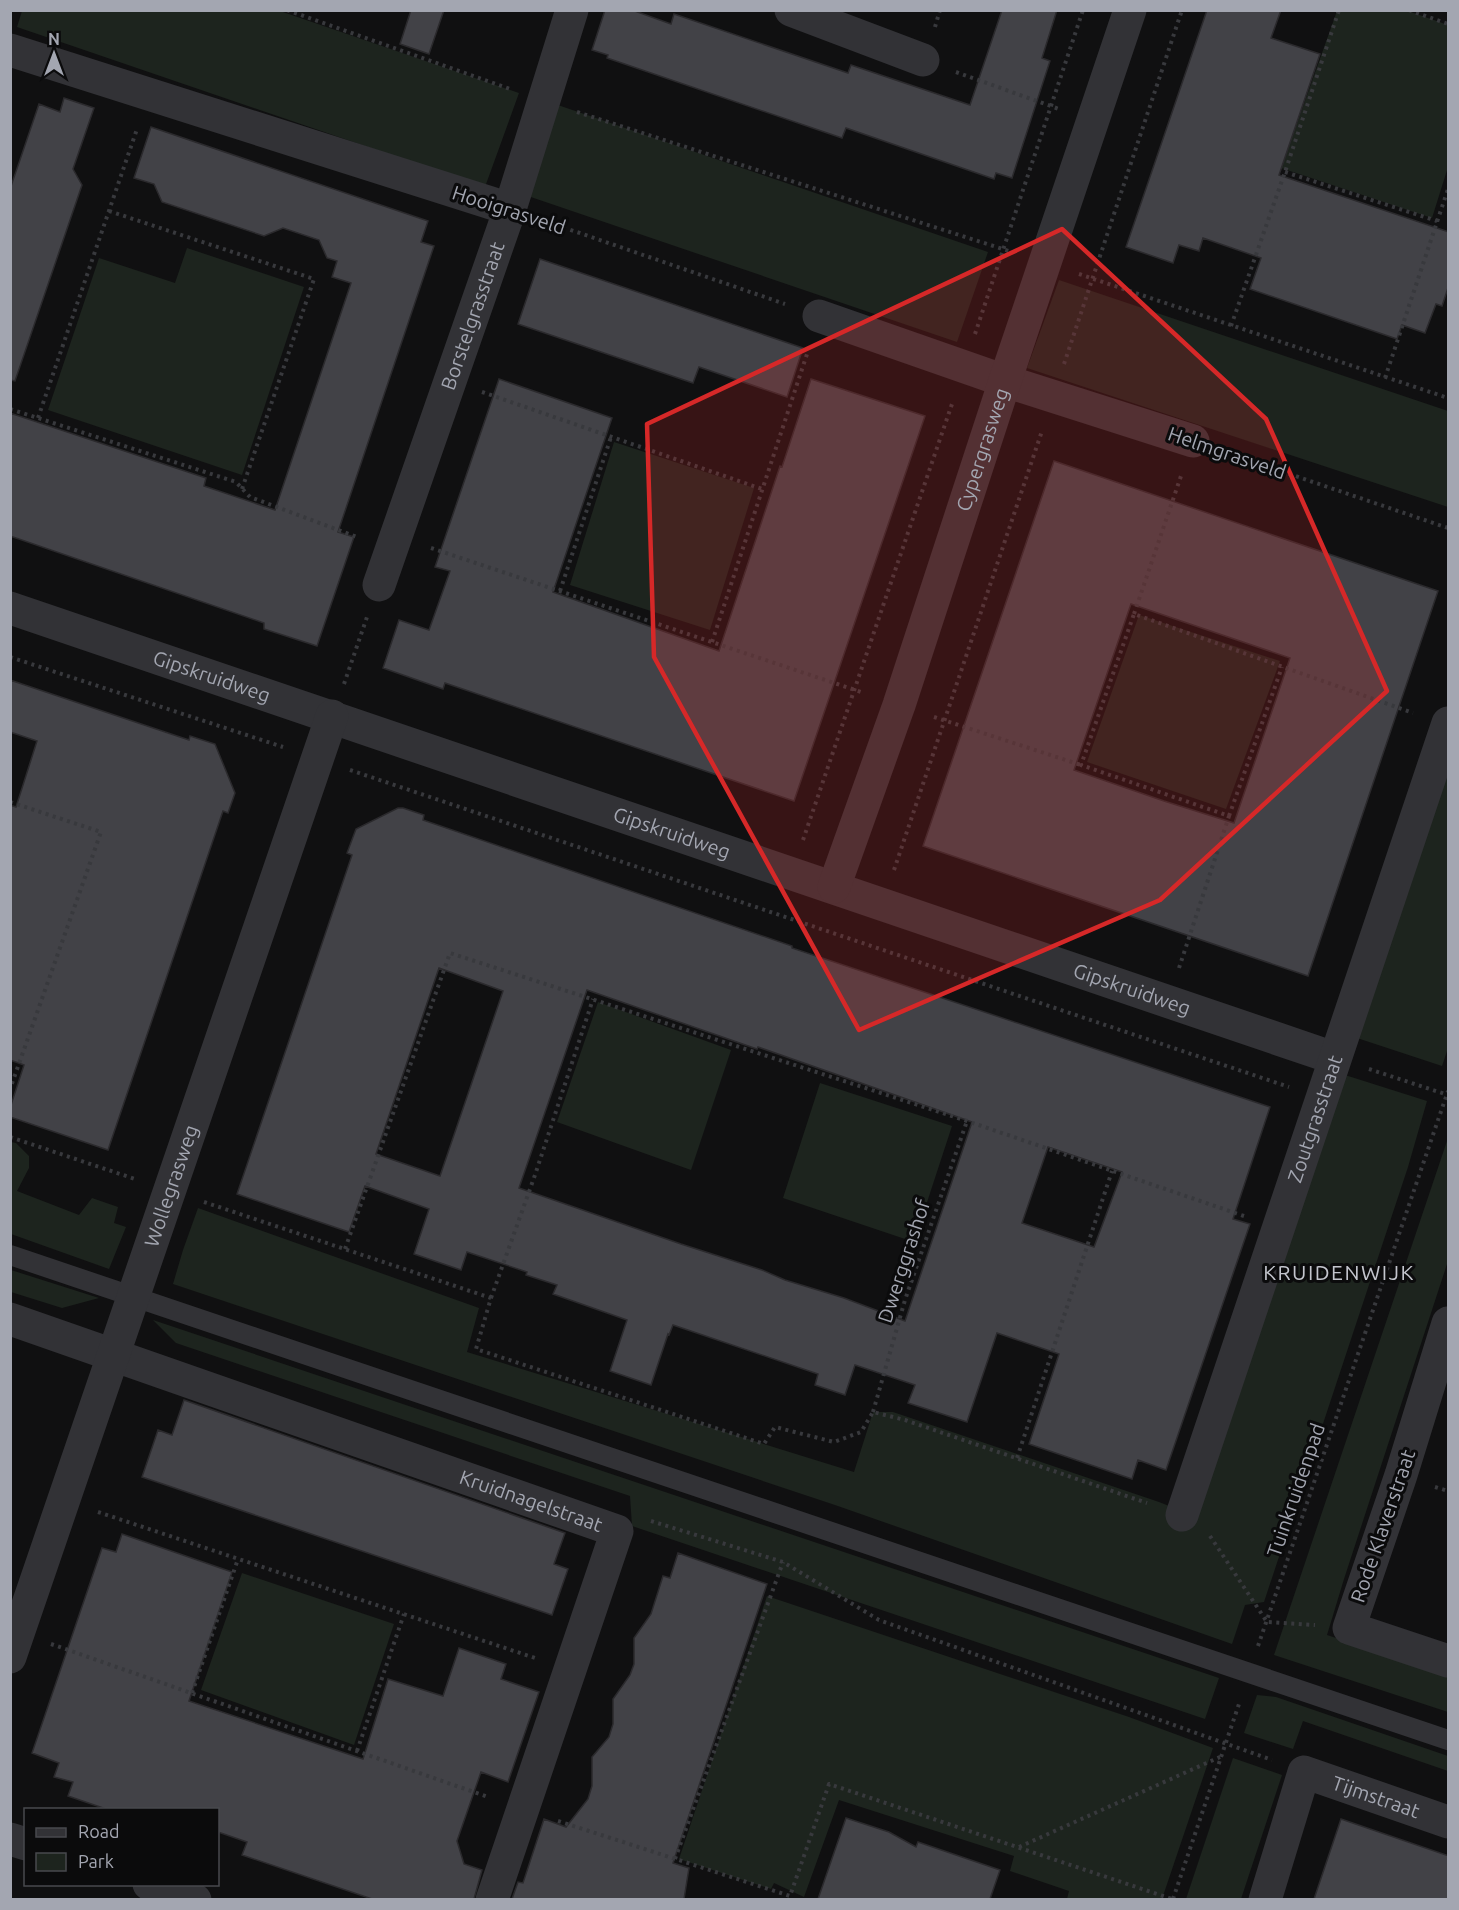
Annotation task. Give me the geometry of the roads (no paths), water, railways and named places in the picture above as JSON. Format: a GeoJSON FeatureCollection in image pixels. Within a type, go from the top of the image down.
{"type":"FeatureCollection","features":[{"type":"Feature","properties":{"kind":"street","name":"Borstelgrasstraat"},"geometry":{"type":"LineString","coordinates":[[379,585],[510,209],[572,10]]}},
{"type":"Feature","properties":{"kind":"street"},"geometry":{"type":"LineString","coordinates":[[791,10],[923,60]]}},
{"type":"Feature","properties":{"kind":"street","name":"Cypergrasweg"},"geometry":{"type":"LineString","coordinates":[[834,887],[899,705],[1044,263],[1130,10]]}},
{"type":"Feature","properties":{"kind":"street","name":"Hooigrasveld"},"geometry":{"type":"LineString","coordinates":[[10,50],[510,209]]}},
{"type":"Feature","properties":{"kind":"street"},"geometry":{"type":"LineString","coordinates":[[819,316],[1005,381]]}},
{"type":"Feature","properties":{"kind":"street","name":"Helmgrasveld"},"geometry":{"type":"LineString","coordinates":[[1005,381],[1193,441]]}},
{"type":"Feature","properties":{"kind":"street","name":"Gipskruidweg"},"geometry":{"type":"LineString","coordinates":[[10,608],[1334,1058]]}},
{"type":"Feature","properties":{"kind":"street","name":"Wollegrasweg"},"geometry":{"type":"LineString","coordinates":[[15,1645],[332,716]]}},
{"type":"Feature","properties":{"kind":"street","name":"Zoutgrasstraat"},"geometry":{"type":"LineString","coordinates":[[1182,1515],[1277,1227],[1448,725]]}},
{"type":"Feature","properties":{"kind":"street","name":"Kruidnagelstraat"},"geometry":{"type":"LineString","coordinates":[[10,1319],[617,1531],[492,1899]]}},
{"type":"Feature","properties":{"kind":"street","name":"Rode Klaverstraat"},"geometry":{"type":"LineString","coordinates":[[1449,1323],[1349,1628],[1449,1661]]}},
{"type":"Feature","properties":{"kind":"street","name":"Tijmstraat"},"geometry":{"type":"LineString","coordinates":[[1265,1899],[1304,1772],[1449,1822]]}},
{"type":"Feature","properties":{"kind":"street"},"geometry":{"type":"LineString","coordinates":[[155,1886],[195,1899]]}},
{"type":"Feature","properties":{"kind":"lane"},"geometry":{"type":"LineString","coordinates":[[10,1255],[1449,1740]]}},
{"type":"Feature","properties":{"kind":"district","name":"KRUIDENWIJK"},"geometry":{"type":"Point","coordinates":[1339,1273]}}]}
